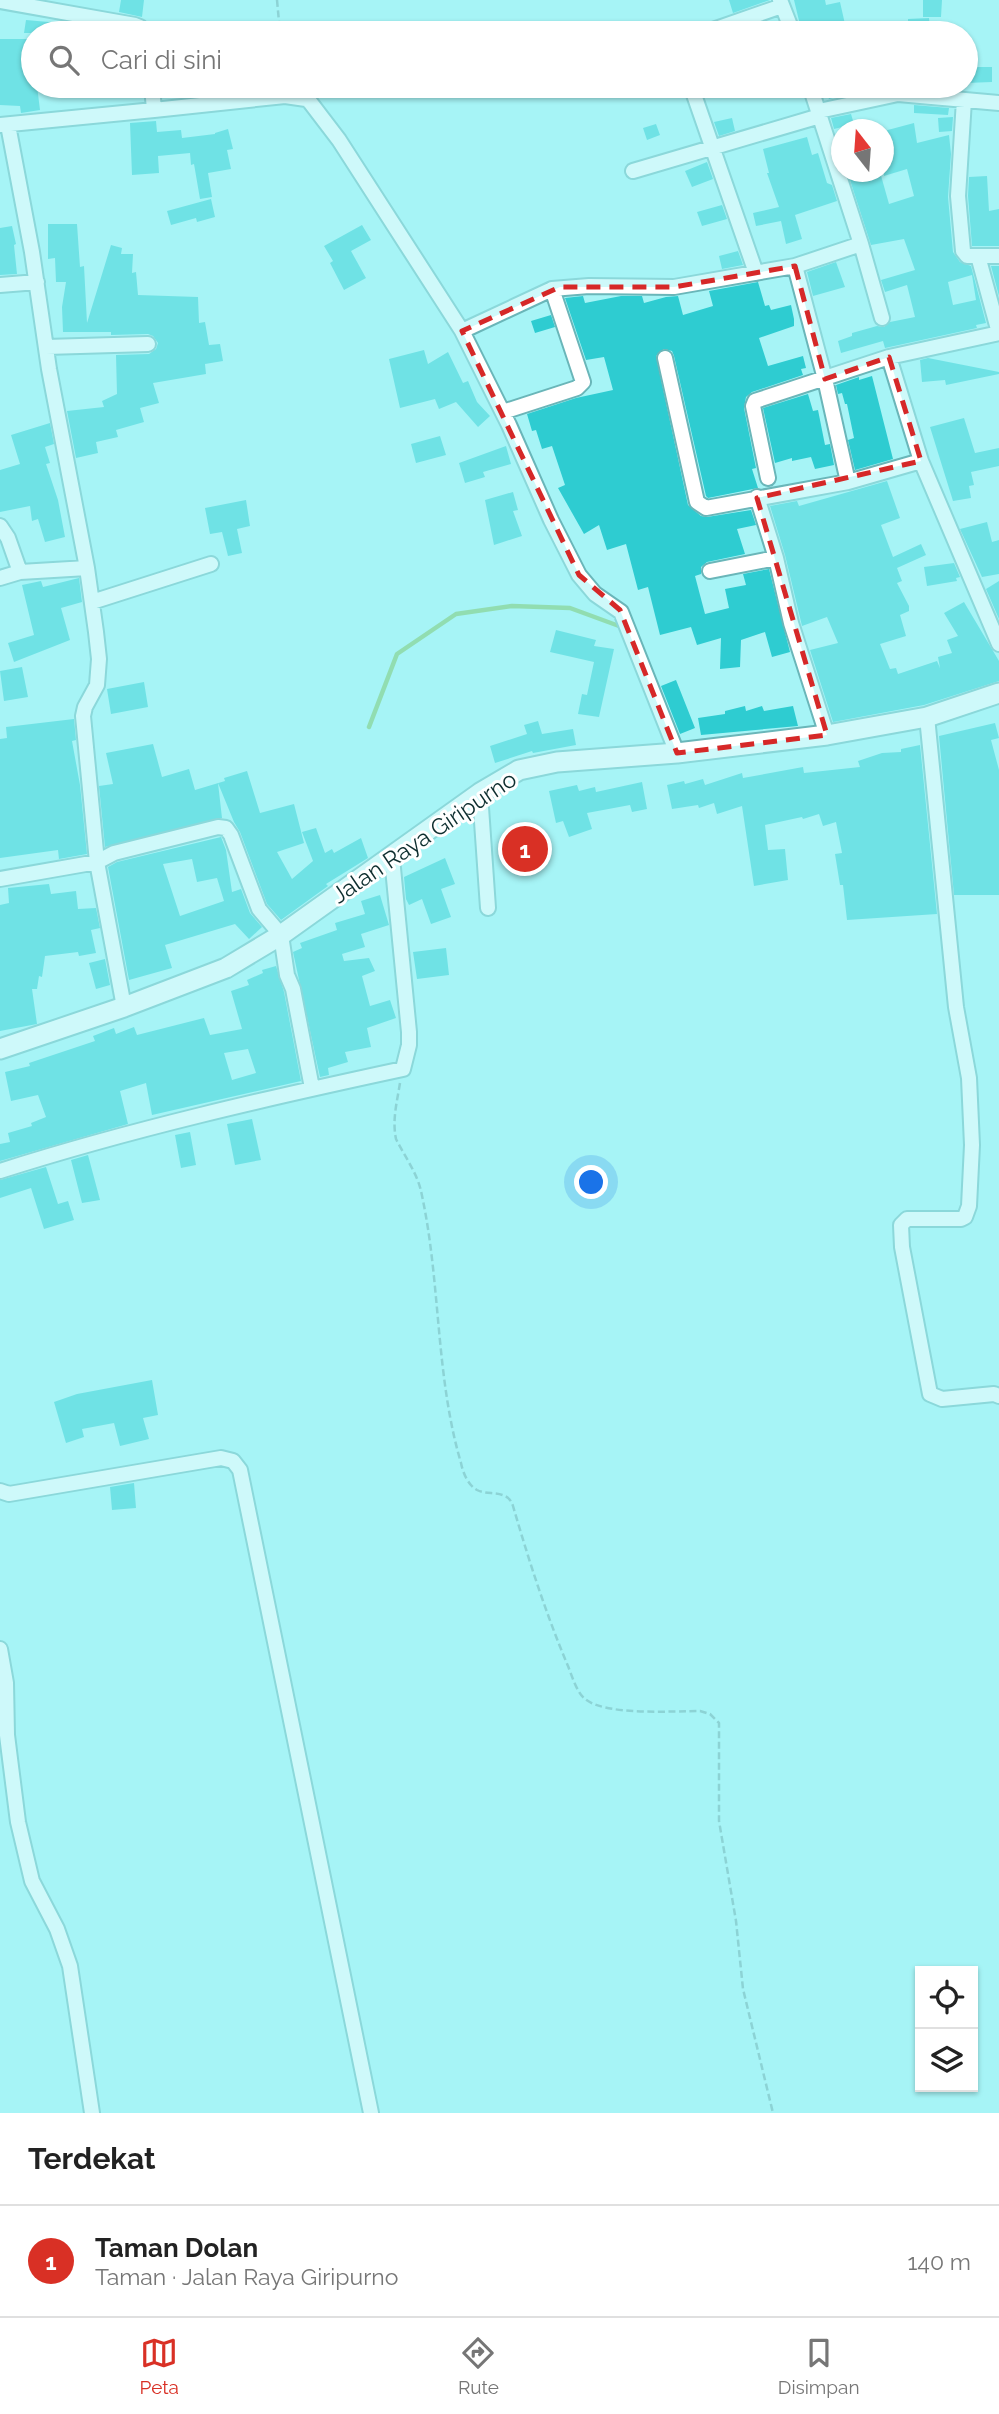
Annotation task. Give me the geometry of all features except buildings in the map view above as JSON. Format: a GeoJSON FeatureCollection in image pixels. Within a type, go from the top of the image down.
{"type":"FeatureCollection","features":[{"type":"Feature","properties":{"kind":"main road","name":"Jalan Raya Giripurno"},"geometry":{"type":"LineString","coordinates":[[0,1049],[214,974],[281,935],[480,793],[519,770],[546,763],[677,753],[827,735],[927,717],[999,693]]}},
{"type":"Feature","properties":{"kind":"street"},"geometry":{"type":"LineString","coordinates":[[0,1],[76,7],[122,21]]}},
{"type":"Feature","properties":{"kind":"street"},"geometry":{"type":"LineString","coordinates":[[735,21],[781,3],[788,21]]}},
{"type":"Feature","properties":{"kind":"street"},"geometry":{"type":"LineString","coordinates":[[153,98],[154,110]]}},
{"type":"Feature","properties":{"kind":"street"},"geometry":{"type":"LineString","coordinates":[[124,1007],[97,862],[83,716],[97,685],[99,659],[92,602],[46,347],[37,282],[4,125],[266,98]]}},
{"type":"Feature","properties":{"kind":"street"},"geometry":{"type":"LineString","coordinates":[[296,98],[308,100],[339,140],[462,331],[579,575],[595,594],[621,612],[677,753]]}},
{"type":"Feature","properties":{"kind":"street"},"geometry":{"type":"LineString","coordinates":[[695,98],[755,273]]}},
{"type":"Feature","properties":{"kind":"street"},"geometry":{"type":"LineString","coordinates":[[814,98],[862,244],[882,318]]}},
{"type":"Feature","properties":{"kind":"street"},"geometry":{"type":"LineString","coordinates":[[633,171],[819,113],[879,98]]}},
{"type":"Feature","properties":{"kind":"street"},"geometry":{"type":"LineString","coordinates":[[935,98],[999,103]]}},
{"type":"Feature","properties":{"kind":"street"},"geometry":{"type":"LineString","coordinates":[[964,100],[958,196],[963,251],[967,256],[999,256]]}},
{"type":"Feature","properties":{"kind":"street"},"geometry":{"type":"LineString","coordinates":[[462,331],[552,289],[674,286],[795,266],[862,244]]}},
{"type":"Feature","properties":{"kind":"street"},"geometry":{"type":"LineString","coordinates":[[768,478],[754,402],[889,357],[999,333],[978,256]]}},
{"type":"Feature","properties":{"kind":"street"},"geometry":{"type":"LineString","coordinates":[[795,266],[825,379],[848,482]]}},
{"type":"Feature","properties":{"kind":"street"},"geometry":{"type":"LineString","coordinates":[[0,285],[37,282]]}},
{"type":"Feature","properties":{"kind":"street"},"geometry":{"type":"LineString","coordinates":[[503,412],[577,387],[583,382],[552,289]]}},
{"type":"Feature","properties":{"kind":"street"},"geometry":{"type":"LineString","coordinates":[[46,347],[148,344]]}},
{"type":"Feature","properties":{"kind":"street"},"geometry":{"type":"LineString","coordinates":[[889,357],[921,461],[999,644]]}},
{"type":"Feature","properties":{"kind":"street"},"geometry":{"type":"LineString","coordinates":[[665,358],[696,502],[706,508],[848,482],[921,461]]}},
{"type":"Feature","properties":{"kind":"street"},"geometry":{"type":"LineString","coordinates":[[757,497],[776,558],[791,623],[827,735]]}},
{"type":"Feature","properties":{"kind":"street"},"geometry":{"type":"LineString","coordinates":[[0,526],[8,538],[20,572]]}},
{"type":"Feature","properties":{"kind":"street"},"geometry":{"type":"LineString","coordinates":[[710,571],[776,558]]}},
{"type":"Feature","properties":{"kind":"street"},"geometry":{"type":"LineString","coordinates":[[92,602],[211,564]]}},
{"type":"Feature","properties":{"kind":"street"},"geometry":{"type":"LineString","coordinates":[[0,578],[20,572],[87,568]]}},
{"type":"Feature","properties":{"kind":"street"},"geometry":{"type":"LineString","coordinates":[[927,717],[956,1007],[969,1078],[972,1145],[969,1206],[965,1217],[907,1219],[901,1225],[902,1247],[930,1394],[942,1399],[993,1394],[999,1396]]}},
{"type":"Feature","properties":{"kind":"street"},"geometry":{"type":"LineString","coordinates":[[480,793],[488,908]]}},
{"type":"Feature","properties":{"kind":"street"},"geometry":{"type":"LineString","coordinates":[[0,879],[97,862],[114,853],[223,827],[231,835],[257,904],[281,935],[312,1088]]}},
{"type":"Feature","properties":{"kind":"street"},"geometry":{"type":"LineString","coordinates":[[0,1171],[47,1156],[312,1088],[403,1069],[409,1032],[392,858]]}},
{"type":"Feature","properties":{"kind":"street"},"geometry":{"type":"LineString","coordinates":[[0,1491],[9,1494],[221,1458],[233,1461],[240,1470],[370,2113]]}},
{"type":"Feature","properties":{"kind":"street"},"geometry":{"type":"LineString","coordinates":[[0,1649],[6,1683],[6,1735],[18,1822],[32,1881],[57,1929],[70,1966],[92,2113]]}},
{"type":"Feature","properties":{"kind":"path"},"geometry":{"type":"LineString","coordinates":[[277,0],[279,21]]}},
{"type":"Feature","properties":{"kind":"path"},"geometry":{"type":"LineString","coordinates":[[403,1069],[393,1123],[394,1131],[421,1190],[433,1273],[444,1385],[464,1476],[477,1490],[502,1494],[512,1502],[548,1616],[583,1698],[598,1705],[622,1710],[700,1711],[710,1714],[719,1723],[719,1821],[736,1921],[743,1989],[774,2113]]}},
{"type":"Feature","properties":{"kind":"highlighted area"},"geometry":{"type":"Polygon","coordinates":[[[795,266],[825,379],[889,357],[921,461],[757,498],[827,735],[677,753],[620,610],[579,575],[462,331],[560,287],[674,287],[795,266]]]}},
{"type":"Feature","properties":{"kind":"waterway"},"geometry":{"type":"LineString","coordinates":[[369,727],[397,654],[456,614],[512,606],[570,608],[619,626]]}},
{"type":"Feature","properties":{"kind":"place","name":"Taman Dolan"},"geometry":{"type":"Point","coordinates":[525,849]}}]}
